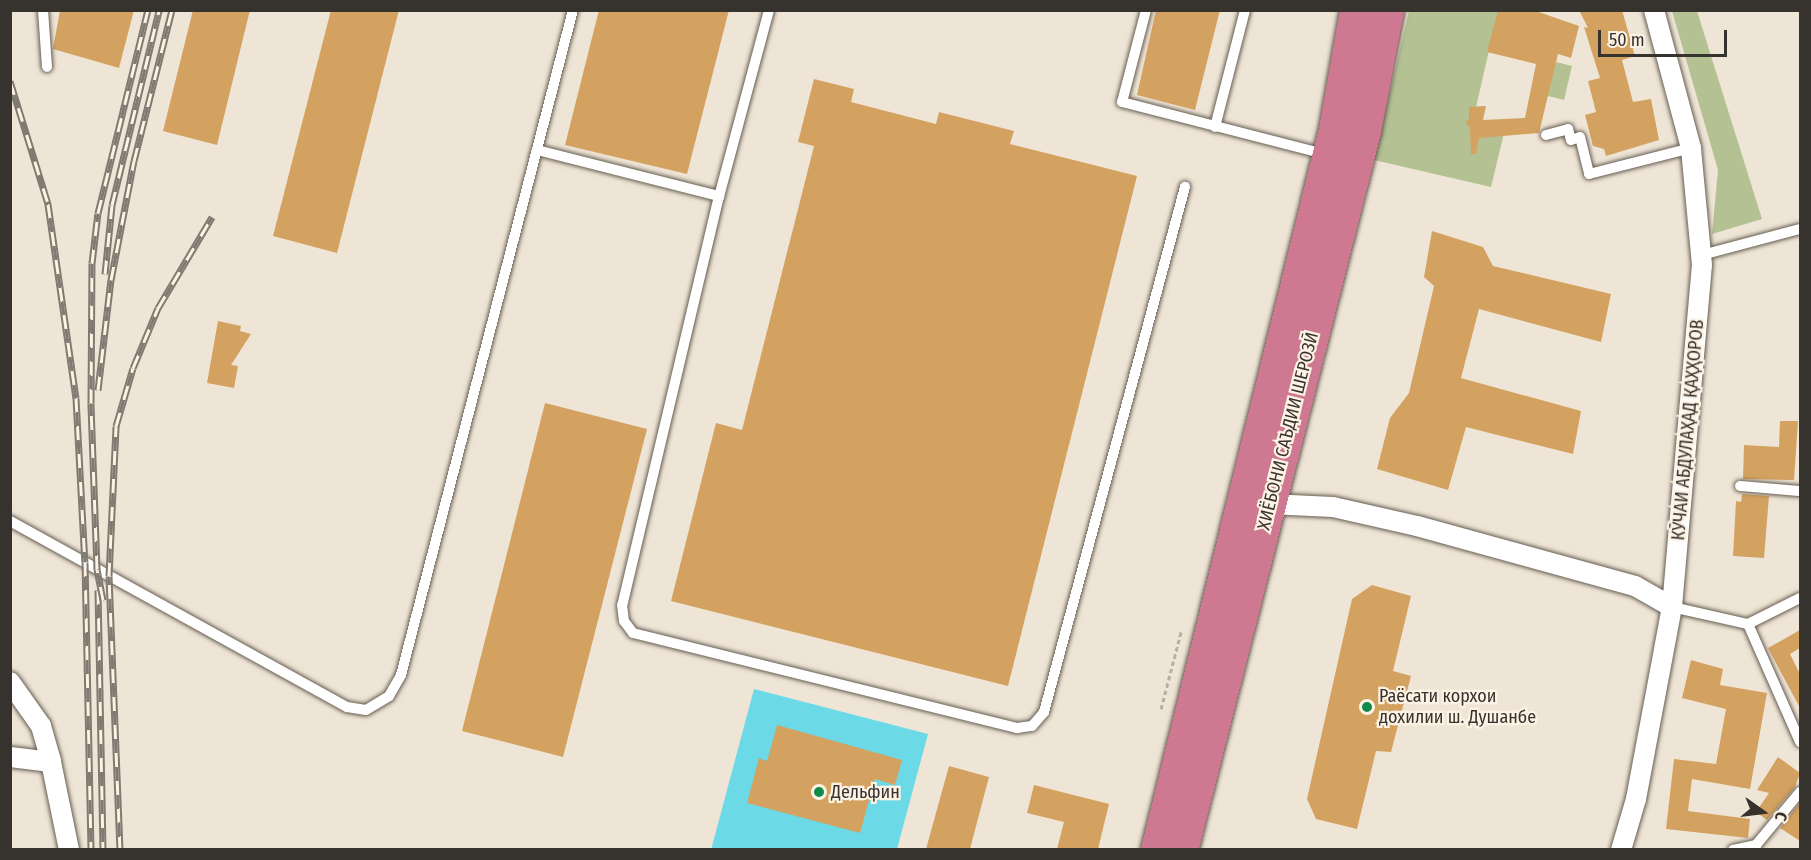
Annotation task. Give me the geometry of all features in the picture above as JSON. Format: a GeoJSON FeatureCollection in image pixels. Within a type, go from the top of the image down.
{"type":"FeatureCollection","features":[{"type":"Feature","properties":{"kind":"highway","name":"ХИЁБОНИ САЪДИИ ШЕРОЗӢ"},"geometry":{"type":"LineString","coordinates":[[1156,849],[1329,155],[1356,10]]}},
{"type":"Feature","properties":{"kind":"highway","name":"ХИЁБОНИ САЪДИИ ШЕРОЗӢ"},"geometry":{"type":"LineString","coordinates":[[1181,849],[1364,131],[1387,10]]}},
{"type":"Feature","properties":{"kind":"street","name":"КӮЧАИ АБДУЛАҲАД ҚАҲҲОРОВ"},"geometry":{"type":"LineString","coordinates":[[1621,849],[1636,799],[1672,607],[1695,368],[1701,255],[1691,148],[1654,10]]}},
{"type":"Feature","properties":{"kind":"street"},"geometry":{"type":"LineString","coordinates":[[1269,504],[1333,507],[1417,526],[1635,586],[1672,607]]}},
{"type":"Feature","properties":{"kind":"street"},"geometry":{"type":"LineString","coordinates":[[10,682],[41,726],[69,849]]}},
{"type":"Feature","properties":{"kind":"street"},"geometry":{"type":"LineString","coordinates":[[10,757],[51,762]]}},
{"type":"Feature","properties":{"kind":"lane"},"geometry":{"type":"LineString","coordinates":[[43,10],[47,67]]}},
{"type":"Feature","properties":{"kind":"lane"},"geometry":{"type":"LineString","coordinates":[[10,521],[347,707],[366,710],[389,696],[401,675],[573,10]]}},
{"type":"Feature","properties":{"kind":"lane"},"geometry":{"type":"LineString","coordinates":[[768,10],[719,196],[622,604],[624,621],[633,633],[1017,728],[1032,726],[1044,712],[1185,187]]}},
{"type":"Feature","properties":{"kind":"lane"},"geometry":{"type":"LineString","coordinates":[[1146,10],[1122,102],[1329,155]]}},
{"type":"Feature","properties":{"kind":"lane"},"geometry":{"type":"LineString","coordinates":[[1215,127],[1245,10]]}},
{"type":"Feature","properties":{"kind":"lane"},"geometry":{"type":"LineString","coordinates":[[1546,135],[1568,129],[1571,140],[1581,137],[1589,174],[1691,148]]}},
{"type":"Feature","properties":{"kind":"lane"},"geometry":{"type":"LineString","coordinates":[[537,150],[719,196]]}},
{"type":"Feature","properties":{"kind":"lane"},"geometry":{"type":"LineString","coordinates":[[1701,255],[1800,229]]}},
{"type":"Feature","properties":{"kind":"lane"},"geometry":{"type":"LineString","coordinates":[[1740,486],[1800,491]]}},
{"type":"Feature","properties":{"kind":"lane"},"geometry":{"type":"LineString","coordinates":[[1672,607],[1748,624],[1800,598]]}},
{"type":"Feature","properties":{"kind":"lane"},"geometry":{"type":"LineString","coordinates":[[1748,624],[1800,742]]}},
{"type":"Feature","properties":{"kind":"lane"},"geometry":{"type":"LineString","coordinates":[[1732,849],[1756,845],[1800,792]]}},
{"type":"Feature","properties":{"kind":"path"},"geometry":{"type":"LineString","coordinates":[[1161,709],[1181,632]]}},
{"type":"Feature","properties":{"kind":"green space"},"geometry":{"type":"Polygon","coordinates":[[[1409,11],[1498,11],[1472,125],[1504,133],[1491,187],[1374,160],[1409,11]]]}},
{"type":"Feature","properties":{"kind":"green space"},"geometry":{"type":"Polygon","coordinates":[[[1672,11],[1697,11],[1762,219],[1712,234],[1718,170],[1672,11]]]}},
{"type":"Feature","properties":{"kind":"green space"},"geometry":{"type":"Polygon","coordinates":[[[1552,61],[1572,66],[1564,100],[1544,95],[1552,61]]]}},
{"type":"Feature","properties":{"kind":"water","name":"Дельфин"},"geometry":{"type":"Polygon","coordinates":[[[754,689],[928,734],[897,849],[711,850],[754,689]]]}},
{"type":"Feature","properties":{"kind":"building"},"geometry":{"type":"Polygon","coordinates":[[[60,10],[134,10],[119,68],[53,49],[60,10]]]}},
{"type":"Feature","properties":{"kind":"building"},"geometry":{"type":"Polygon","coordinates":[[[193,10],[250,10],[217,145],[163,131],[193,10]]]}},
{"type":"Feature","properties":{"kind":"building"},"geometry":{"type":"Polygon","coordinates":[[[331,10],[399,10],[337,253],[273,236],[331,10]]]}},
{"type":"Feature","properties":{"kind":"building"},"geometry":{"type":"Polygon","coordinates":[[[599,10],[729,10],[687,174],[565,145],[599,10]]]}},
{"type":"Feature","properties":{"kind":"building"},"geometry":{"type":"Polygon","coordinates":[[[1156,10],[1220,10],[1195,110],[1137,95],[1156,10]]]}},
{"type":"Feature","properties":{"kind":"building"},"geometry":{"type":"Polygon","coordinates":[[[1498,10],[1533,10],[1579,26],[1571,58],[1558,54],[1539,133],[1479,138],[1476,154],[1471,154],[1470,128],[1465,121],[1469,120],[1469,107],[1486,106],[1483,120],[1525,118],[1536,64],[1487,52],[1498,10]]]}},
{"type":"Feature","properties":{"kind":"building"},"geometry":{"type":"Polygon","coordinates":[[[1579,10],[1622,10],[1635,56],[1622,60],[1633,102],[1651,99],[1659,140],[1606,156],[1604,149],[1593,146],[1585,115],[1596,112],[1588,81],[1600,78],[1584,27],[1588,28],[1579,10]]]}},
{"type":"Feature","properties":{"kind":"building"},"geometry":{"type":"Polygon","coordinates":[[[814,79],[854,89],[851,102],[936,124],[939,112],[1014,131],[1010,144],[1137,176],[1008,686],[671,601],[716,423],[742,430],[814,146],[798,142],[814,79]]]}},
{"type":"Feature","properties":{"kind":"building"},"geometry":{"type":"Polygon","coordinates":[[[1432,231],[1483,247],[1493,266],[1611,294],[1601,342],[1479,309],[1461,378],[1581,411],[1573,454],[1466,427],[1448,490],[1377,469],[1390,418],[1409,393],[1434,286],[1424,277],[1432,231]]]}},
{"type":"Feature","properties":{"kind":"building"},"geometry":{"type":"Polygon","coordinates":[[[218,321],[241,326],[240,331],[251,334],[231,365],[238,366],[234,388],[207,383],[218,321]]]}},
{"type":"Feature","properties":{"kind":"building"},"geometry":{"type":"Polygon","coordinates":[[[545,403],[647,429],[563,757],[462,731],[545,403]]]}},
{"type":"Feature","properties":{"kind":"building"},"geometry":{"type":"Polygon","coordinates":[[[1780,421],[1798,421],[1794,480],[1743,479],[1744,445],[1779,447],[1780,421]]]}},
{"type":"Feature","properties":{"kind":"building"},"geometry":{"type":"Polygon","coordinates":[[[1742,494],[1769,496],[1764,558],[1733,556],[1736,501],[1741,502],[1742,494]]]}},
{"type":"Feature","properties":{"kind":"building","name":"Раёсати корхои дохилии ш. Душанбе"},"geometry":{"type":"Polygon","coordinates":[[[1372,585],[1411,596],[1393,671],[1411,676],[1391,752],[1376,751],[1357,829],[1316,819],[1307,799],[1352,599],[1372,585]]]}},
{"type":"Feature","properties":{"kind":"building"},"geometry":{"type":"Polygon","coordinates":[[[1800,630],[1800,648],[1790,654],[1800,674],[1800,708],[1768,648],[1800,630]]]}},
{"type":"Feature","properties":{"kind":"building"},"geometry":{"type":"Polygon","coordinates":[[[1691,660],[1723,669],[1720,685],[1767,693],[1750,789],[1692,779],[1688,811],[1750,819],[1748,838],[1666,829],[1674,759],[1716,764],[1726,709],[1682,698],[1691,660]]]}},
{"type":"Feature","properties":{"kind":"building"},"geometry":{"type":"Polygon","coordinates":[[[777,725],[902,760],[895,785],[875,779],[860,833],[747,803],[759,758],[767,761],[777,725]]]}},
{"type":"Feature","properties":{"kind":"building"},"geometry":{"type":"Polygon","coordinates":[[[1778,757],[1800,773],[1795,787],[1767,820],[1756,812],[1769,793],[1757,790],[1778,757]]]}},
{"type":"Feature","properties":{"kind":"building"},"geometry":{"type":"Polygon","coordinates":[[[949,766],[989,777],[970,849],[926,849],[949,766]]]}},
{"type":"Feature","properties":{"kind":"building"},"geometry":{"type":"Polygon","coordinates":[[[1034,785],[1109,804],[1098,849],[1057,849],[1064,822],[1027,813],[1034,785]]]}},
{"type":"Feature","properties":{"kind":"building"},"geometry":{"type":"Polygon","coordinates":[[[1800,803],[1800,841],[1780,828],[1800,803]]]}},
{"type":"Feature","properties":{"kind":"railway"},"geometry":{"type":"LineString","coordinates":[[103,600],[97,569],[91,403],[92,263],[98,213],[148,10]]}},
{"type":"Feature","properties":{"kind":"railway"},"geometry":{"type":"LineString","coordinates":[[105,274],[112,205],[159,10]]}},
{"type":"Feature","properties":{"kind":"railway"},"geometry":{"type":"LineString","coordinates":[[98,390],[111,280],[134,161],[172,10]]}},
{"type":"Feature","properties":{"kind":"railway"},"geometry":{"type":"LineString","coordinates":[[10,81],[48,204],[76,398],[85,562],[91,850]]}},
{"type":"Feature","properties":{"kind":"railway"},"geometry":{"type":"LineString","coordinates":[[120,850],[109,576],[116,426],[133,368],[158,308],[212,217]]}},
{"type":"Feature","properties":{"kind":"railway"},"geometry":{"type":"LineString","coordinates":[[98,590],[103,850]]}},
{"type":"Feature","properties":{"kind":"place","name":"Раёсати корхои дохилии ш. Душанбе"},"geometry":{"type":"Point","coordinates":[1367,707]}},
{"type":"Feature","properties":{"kind":"place","name":"Дельфин"},"geometry":{"type":"Point","coordinates":[819,792]}}]}
